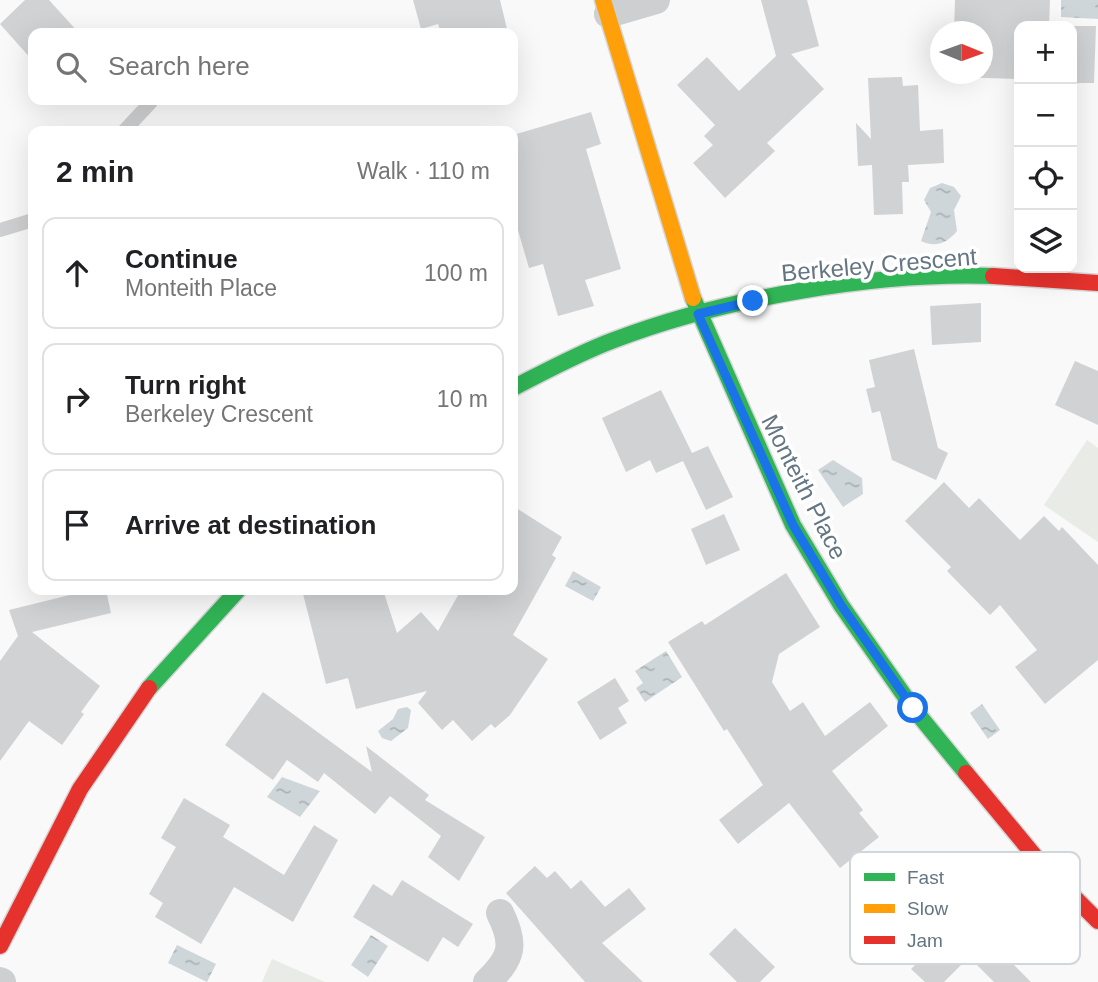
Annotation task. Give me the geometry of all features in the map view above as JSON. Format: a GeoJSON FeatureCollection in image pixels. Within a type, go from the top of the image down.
{"type":"FeatureCollection","features":[{"type":"Feature","properties":{"kind":"street"},"geometry":{"type":"LineString","coordinates":[[605,7],[656,0]]}},
{"type":"Feature","properties":{"kind":"street","name":"Monteith Place"},"geometry":{"type":"LineString","coordinates":[[605,7],[698,314],[793,525],[841,605],[913,708],[1031,852]]}},
{"type":"Feature","properties":{"kind":"street","name":"Berkeley Crescent"},"geometry":{"type":"LineString","coordinates":[[518,386],[632,334],[753,301],[854,285],[918,280],[1006,276],[1098,283]]}},
{"type":"Feature","properties":{"kind":"street"},"geometry":{"type":"LineString","coordinates":[[0,946],[81,788],[120,727],[197,628],[233,595]]}},
{"type":"Feature","properties":{"kind":"street","name":"Monteith Place"},"geometry":{"type":"LineString","coordinates":[[1080,903],[1098,921]]}},
{"type":"Feature","properties":{"kind":"street"},"geometry":{"type":"LineString","coordinates":[[487,982],[504,966],[509,949],[511,934],[500,914]]}},
{"type":"Feature","properties":{"kind":"lane"},"geometry":{"type":"LineString","coordinates":[[129,126],[148,105]]}},
{"type":"Feature","properties":{"kind":"lane"},"geometry":{"type":"LineString","coordinates":[[0,230],[28,222]]}},
{"type":"Feature","properties":{"kind":"shaded area"},"geometry":{"type":"Polygon","coordinates":[[[1087,440],[1098,448],[1098,542],[1044,505],[1087,440]]]}},
{"type":"Feature","properties":{"kind":"shaded area"},"geometry":{"type":"Polygon","coordinates":[[[272,959],[325,982],[262,982],[272,959]]]}},
{"type":"Feature","properties":{"kind":"water"},"geometry":{"type":"Polygon","coordinates":[[[1061,0],[1098,0],[1098,19],[1061,17],[1061,0]]]}},
{"type":"Feature","properties":{"kind":"water"},"geometry":{"type":"Polygon","coordinates":[[[942,183],[954,187],[961,196],[954,210],[957,231],[941,243],[926,243],[921,241],[931,212],[924,200],[930,188],[942,183]]]}},
{"type":"Feature","properties":{"kind":"water"},"geometry":{"type":"Polygon","coordinates":[[[833,460],[862,478],[863,494],[843,507],[818,470],[833,460]]]}},
{"type":"Feature","properties":{"kind":"water"},"geometry":{"type":"Polygon","coordinates":[[[573,571],[601,587],[593,601],[565,586],[573,571]]]}},
{"type":"Feature","properties":{"kind":"water"},"geometry":{"type":"Polygon","coordinates":[[[666,651],[682,677],[645,702],[636,688],[643,683],[635,671],[666,651]]]}},
{"type":"Feature","properties":{"kind":"water"},"geometry":{"type":"Polygon","coordinates":[[[982,704],[1000,730],[988,739],[970,713],[982,704]]]}},
{"type":"Feature","properties":{"kind":"water"},"geometry":{"type":"Polygon","coordinates":[[[407,707],[411,710],[408,728],[391,741],[382,738],[378,731],[393,719],[398,709],[407,707]]]}},
{"type":"Feature","properties":{"kind":"water"},"geometry":{"type":"Polygon","coordinates":[[[282,777],[320,791],[300,817],[267,797],[282,777]]]}},
{"type":"Feature","properties":{"kind":"water"},"geometry":{"type":"Polygon","coordinates":[[[371,935],[388,946],[368,977],[351,965],[371,935]]]}},
{"type":"Feature","properties":{"kind":"water"},"geometry":{"type":"Polygon","coordinates":[[[177,945],[216,964],[207,982],[168,963],[177,945]]]}},
{"type":"Feature","properties":{"kind":"building"},"geometry":{"type":"Polygon","coordinates":[[[25,0],[49,0],[74,28],[28,28],[28,55],[0,24],[25,0]]]}},
{"type":"Feature","properties":{"kind":"building"},"geometry":{"type":"Polygon","coordinates":[[[413,0],[500,0],[507,28],[439,28],[438,24],[421,28],[413,0]]]}},
{"type":"Feature","properties":{"kind":"building"},"geometry":{"type":"Polygon","coordinates":[[[761,0],[807,0],[819,46],[791,54],[824,89],[767,143],[775,151],[725,198],[693,163],[713,145],[704,136],[715,125],[677,85],[707,57],[739,91],[776,56],[761,0]]]}},
{"type":"Feature","properties":{"kind":"building"},"geometry":{"type":"Polygon","coordinates":[[[955,0],[1050,0],[1049,21],[1014,21],[1014,79],[993,78],[993,21],[954,21],[955,0]]]}},
{"type":"Feature","properties":{"kind":"building"},"geometry":{"type":"Polygon","coordinates":[[[1077,26],[1096,26],[1094,83],[1077,83],[1077,26]]]}},
{"type":"Feature","properties":{"kind":"building"},"geometry":{"type":"Polygon","coordinates":[[[902,77],[903,86],[918,85],[920,131],[943,129],[944,163],[908,165],[909,182],[902,182],[903,214],[874,215],[872,165],[858,166],[856,123],[871,139],[868,78],[902,77]]]}},
{"type":"Feature","properties":{"kind":"building"},"geometry":{"type":"Polygon","coordinates":[[[591,112],[601,144],[586,149],[621,269],[585,280],[594,306],[558,316],[543,264],[529,268],[518,230],[518,134],[591,112]]]}},
{"type":"Feature","properties":{"kind":"building"},"geometry":{"type":"Polygon","coordinates":[[[981,303],[981,342],[932,345],[930,306],[981,303]]]}},
{"type":"Feature","properties":{"kind":"building"},"geometry":{"type":"Polygon","coordinates":[[[914,349],[938,448],[948,453],[936,480],[892,460],[880,411],[872,413],[866,389],[875,387],[869,360],[914,349]]]}},
{"type":"Feature","properties":{"kind":"building"},"geometry":{"type":"Polygon","coordinates":[[[1075,361],[1098,371],[1098,425],[1055,405],[1075,361]]]}},
{"type":"Feature","properties":{"kind":"building"},"geometry":{"type":"Polygon","coordinates":[[[661,390],[692,453],[708,446],[733,497],[706,510],[683,461],[656,473],[650,460],[626,472],[602,418],[661,390]]]}},
{"type":"Feature","properties":{"kind":"building"},"geometry":{"type":"Polygon","coordinates":[[[944,482],[969,508],[979,498],[1020,540],[1044,516],[1059,531],[1062,527],[1098,565],[1098,660],[1045,704],[1015,667],[1037,650],[1000,605],[990,615],[947,571],[951,567],[905,521],[944,482]]]}},
{"type":"Feature","properties":{"kind":"building"},"geometry":{"type":"Polygon","coordinates":[[[518,509],[562,537],[552,555],[556,558],[513,635],[548,659],[510,715],[495,728],[491,724],[472,741],[453,720],[442,730],[418,703],[427,691],[356,709],[348,678],[326,684],[303,595],[385,595],[397,633],[421,612],[438,631],[458,595],[518,595],[518,509]]]}},
{"type":"Feature","properties":{"kind":"building"},"geometry":{"type":"Polygon","coordinates":[[[724,514],[740,550],[706,565],[691,529],[724,514]]]}},
{"type":"Feature","properties":{"kind":"building"},"geometry":{"type":"Polygon","coordinates":[[[786,573],[820,627],[779,654],[772,682],[790,711],[803,702],[825,736],[870,702],[888,726],[832,771],[863,810],[859,813],[879,837],[860,852],[850,852],[850,860],[840,868],[789,803],[738,844],[719,820],[763,785],[727,729],[724,731],[668,642],[702,621],[705,625],[786,573]]]}},
{"type":"Feature","properties":{"kind":"building"},"geometry":{"type":"Polygon","coordinates":[[[70,595],[107,595],[111,613],[32,632],[100,686],[62,745],[29,721],[0,761],[0,661],[18,636],[9,610],[70,595]]]}},
{"type":"Feature","properties":{"kind":"building"},"geometry":{"type":"Polygon","coordinates":[[[615,678],[629,701],[618,708],[627,723],[600,740],[577,702],[615,678]]]}},
{"type":"Feature","properties":{"kind":"building"},"geometry":{"type":"Polygon","coordinates":[[[263,692],[372,772],[366,746],[429,795],[425,800],[485,837],[459,881],[428,857],[441,836],[390,796],[375,814],[324,773],[318,782],[287,760],[273,780],[225,745],[263,692]]]}},
{"type":"Feature","properties":{"kind":"building"},"geometry":{"type":"Polygon","coordinates":[[[184,798],[230,825],[223,837],[284,875],[314,825],[338,840],[293,922],[234,887],[201,944],[155,917],[163,903],[149,894],[176,847],[161,838],[184,798]]]}},
{"type":"Feature","properties":{"kind":"building"},"geometry":{"type":"Polygon","coordinates":[[[535,866],[547,878],[555,871],[571,889],[581,880],[605,907],[629,888],[646,909],[602,943],[643,982],[585,982],[506,893],[535,866]]]}},
{"type":"Feature","properties":{"kind":"building"},"geometry":{"type":"Polygon","coordinates":[[[402,880],[473,924],[458,947],[443,937],[428,962],[353,917],[373,884],[392,896],[402,880]]]}},
{"type":"Feature","properties":{"kind":"building"},"geometry":{"type":"Polygon","coordinates":[[[735,928],[775,967],[760,982],[737,982],[709,954],[735,928]]]}},
{"type":"Feature","properties":{"kind":"building"},"geometry":{"type":"Polygon","coordinates":[[[916,964],[962,964],[944,982],[925,982],[911,969],[916,964]]]}},
{"type":"Feature","properties":{"kind":"building"},"geometry":{"type":"Polygon","coordinates":[[[976,964],[1013,964],[1031,982],[994,982],[976,964]]]}},
{"type":"Feature","properties":{"kind":"traffic: fast"},"geometry":{"type":"LineString","coordinates":[[518,385],[575,356],[614,340],[657,325],[751,300],[851,283],[900,278],[993,276]]}},
{"type":"Feature","properties":{"kind":"traffic: fast"},"geometry":{"type":"LineString","coordinates":[[693,298],[793,525],[841,605],[913,708],[966,773]]}},
{"type":"Feature","properties":{"kind":"traffic: fast"},"geometry":{"type":"LineString","coordinates":[[149,688],[233,595]]}},
{"type":"Feature","properties":{"kind":"traffic: slow"},"geometry":{"type":"LineString","coordinates":[[603,0],[693,298]]}},
{"type":"Feature","properties":{"kind":"traffic: jam"},"geometry":{"type":"LineString","coordinates":[[993,276],[1098,283]]}},
{"type":"Feature","properties":{"kind":"traffic: jam"},"geometry":{"type":"LineString","coordinates":[[0,946],[80,789],[149,688]]}},
{"type":"Feature","properties":{"kind":"traffic: jam"},"geometry":{"type":"LineString","coordinates":[[966,773],[1031,852]]}},
{"type":"Feature","properties":{"kind":"traffic: jam"},"geometry":{"type":"LineString","coordinates":[[1080,903],[1098,921]]}},
{"type":"Feature","properties":{"kind":"route"},"geometry":{"type":"LineString","coordinates":[[753,301],[698,314],[793,525],[841,605],[913,708]]}}]}
